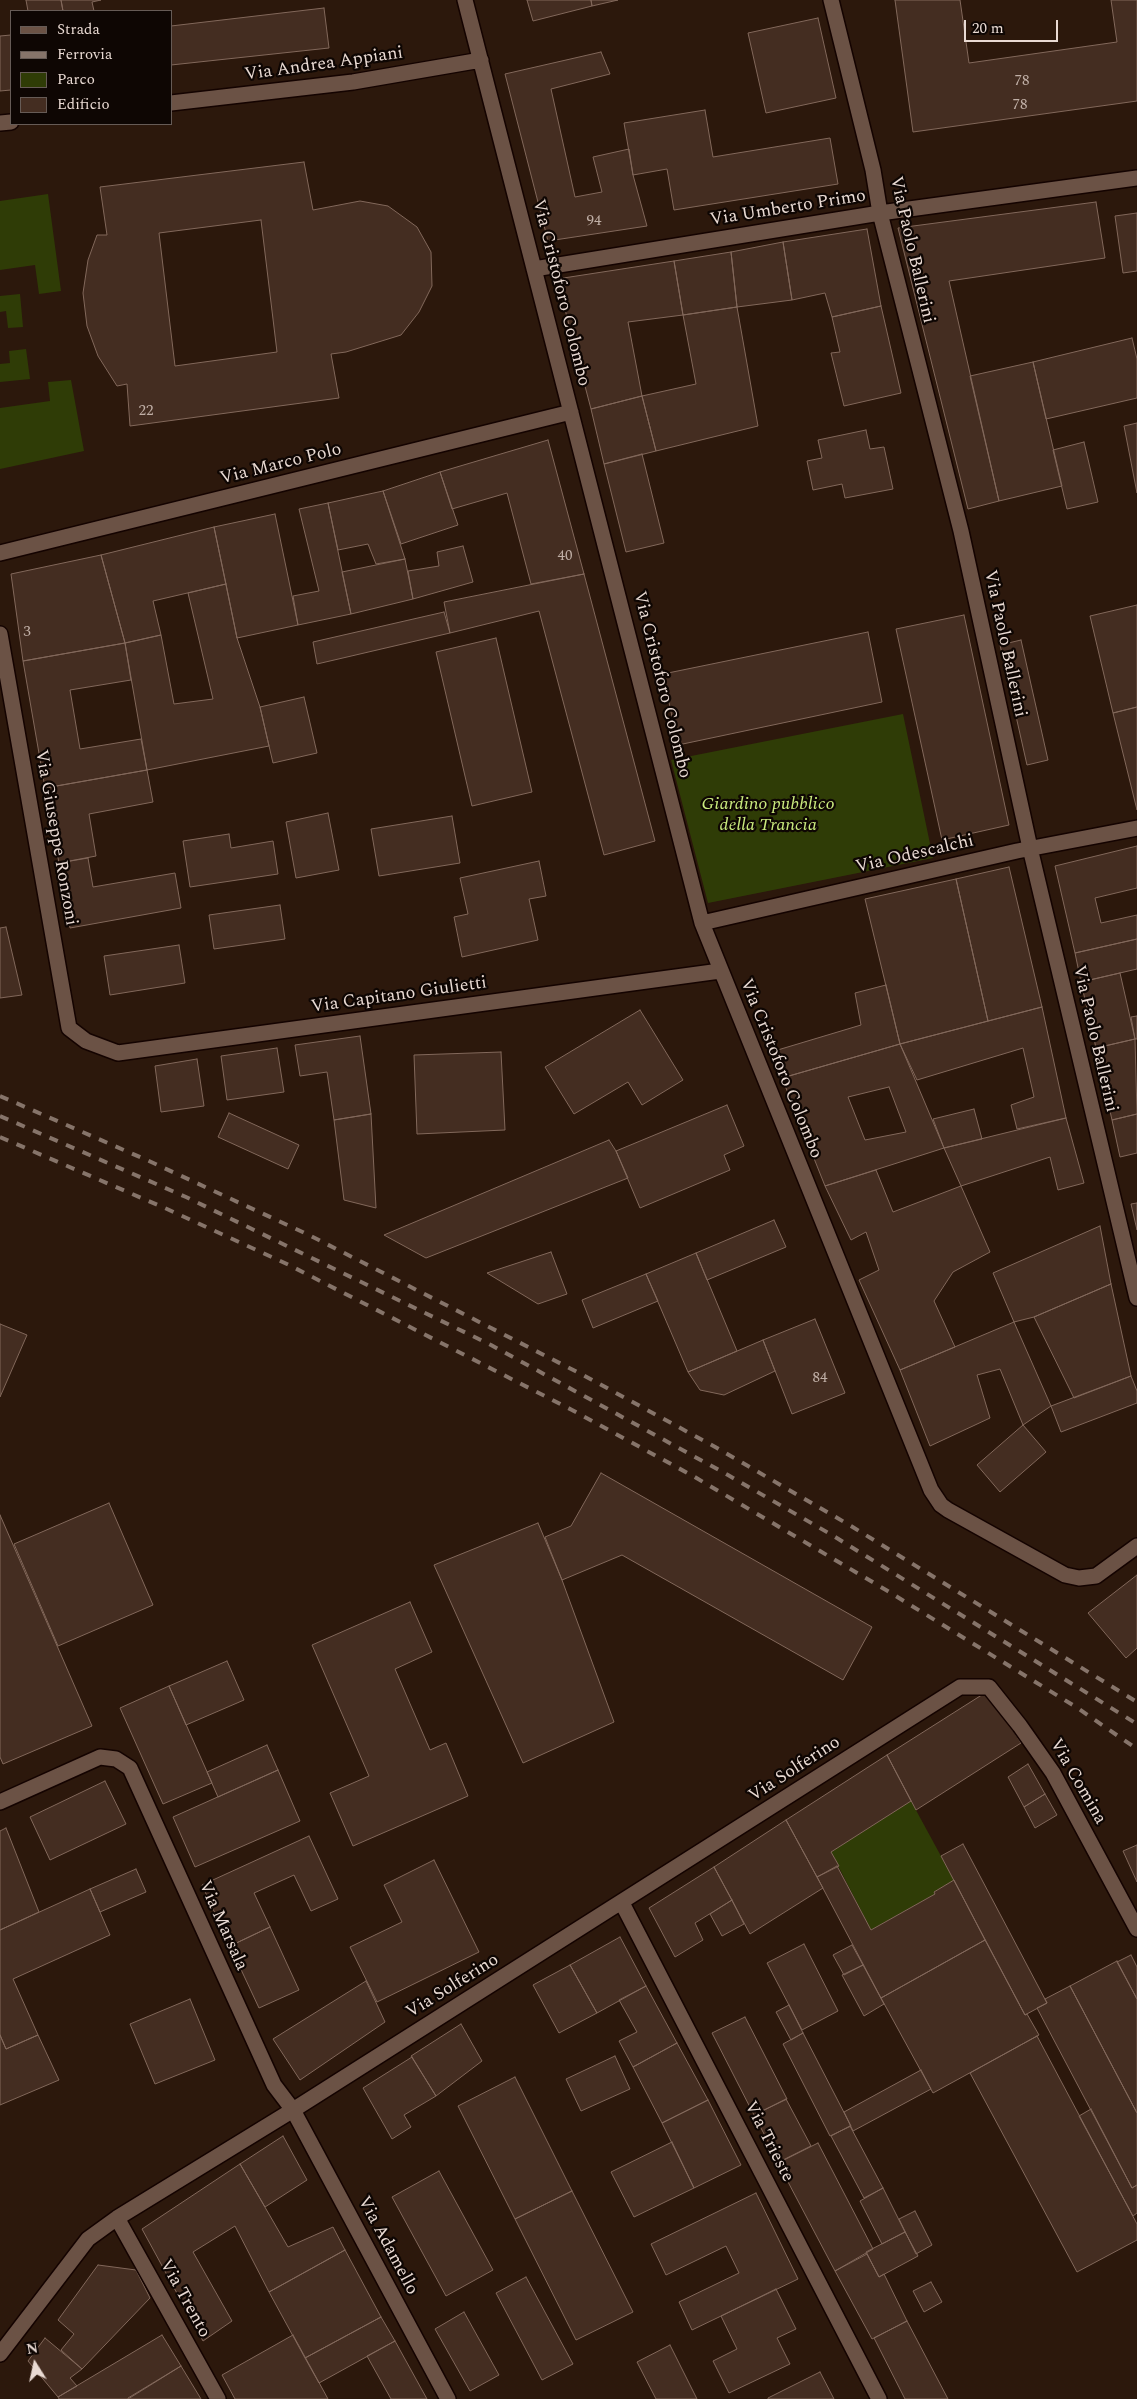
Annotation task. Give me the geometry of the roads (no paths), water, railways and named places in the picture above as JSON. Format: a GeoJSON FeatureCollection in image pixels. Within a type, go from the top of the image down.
{"type":"FeatureCollection","features":[{"type":"Feature","properties":{"kind":"street","name":"Via Cristoforo Colombo"},"geometry":{"type":"LineString","coordinates":[[465,0],[702,923],[930,1490],[941,1505],[948,1510],[1065,1575],[1079,1578],[1096,1576],[1137,1546]]}},
{"type":"Feature","properties":{"kind":"street","name":"Via Paolo Ballerini"},"geometry":{"type":"LineString","coordinates":[[831,0],[873,170],[880,213],[961,531],[1030,848],[1137,1298]]}},
{"type":"Feature","properties":{"kind":"street","name":"Via Andrea Appiani"},"geometry":{"type":"LineString","coordinates":[[172,103],[353,82],[481,60]]}},
{"type":"Feature","properties":{"kind":"street","name":"Via Umberto Primo"},"geometry":{"type":"LineString","coordinates":[[534,269],[880,213],[1137,178]]}},
{"type":"Feature","properties":{"kind":"street","name":"Via Marco Polo"},"geometry":{"type":"LineString","coordinates":[[0,553],[571,412]]}},
{"type":"Feature","properties":{"kind":"street","name":"Via Giuseppe Ronzoni"},"geometry":{"type":"LineString","coordinates":[[0,634],[69,1028],[86,1041]]}},
{"type":"Feature","properties":{"kind":"street","name":"Via Odescalchi"},"geometry":{"type":"LineString","coordinates":[[702,923],[1030,848],[1137,828]]}},
{"type":"Feature","properties":{"kind":"street","name":"Via Capitano Giulietti"},"geometry":{"type":"LineString","coordinates":[[86,1041],[118,1053],[720,971]]}},
{"type":"Feature","properties":{"kind":"street","name":"Via Comina"},"geometry":{"type":"LineString","coordinates":[[960,1688],[989,1686],[1020,1726],[1053,1773],[1137,1929]]}},
{"type":"Feature","properties":{"kind":"street","name":"Via Solferino"},"geometry":{"type":"LineString","coordinates":[[0,2354],[88,2239],[117,2218],[293,2110],[960,1688]]}},
{"type":"Feature","properties":{"kind":"street","name":"Via Marsala"},"geometry":{"type":"LineString","coordinates":[[0,1802],[100,1757],[116,1760],[130,1768],[274,2085],[293,2110]]}},
{"type":"Feature","properties":{"kind":"street","name":"Via Trieste"},"geometry":{"type":"LineString","coordinates":[[622,1903],[880,2399]]}},
{"type":"Feature","properties":{"kind":"street","name":"Via Adamello"},"geometry":{"type":"LineString","coordinates":[[293,2110],[448,2399]]}},
{"type":"Feature","properties":{"kind":"street","name":"Via Trento"},"geometry":{"type":"LineString","coordinates":[[117,2218],[218,2399]]}},
{"type":"Feature","properties":{"kind":"railway"},"geometry":{"type":"LineString","coordinates":[[0,1096],[149,1161],[309,1235],[583,1375],[717,1448],[851,1526],[1137,1702]]}},
{"type":"Feature","properties":{"kind":"railway"},"geometry":{"type":"LineString","coordinates":[[0,1116],[186,1197],[491,1345],[728,1475],[832,1535],[1137,1724]]}},
{"type":"Feature","properties":{"kind":"railway"},"geometry":{"type":"LineString","coordinates":[[0,1137],[167,1209],[289,1265],[572,1410],[693,1476],[886,1590],[1076,1707],[1137,1749]]}},
{"type":"Feature","properties":{"kind":"park label","name":"Giardino pubblico della Trancia"},"geometry":{"type":"Point","coordinates":[768,815]}}]}
